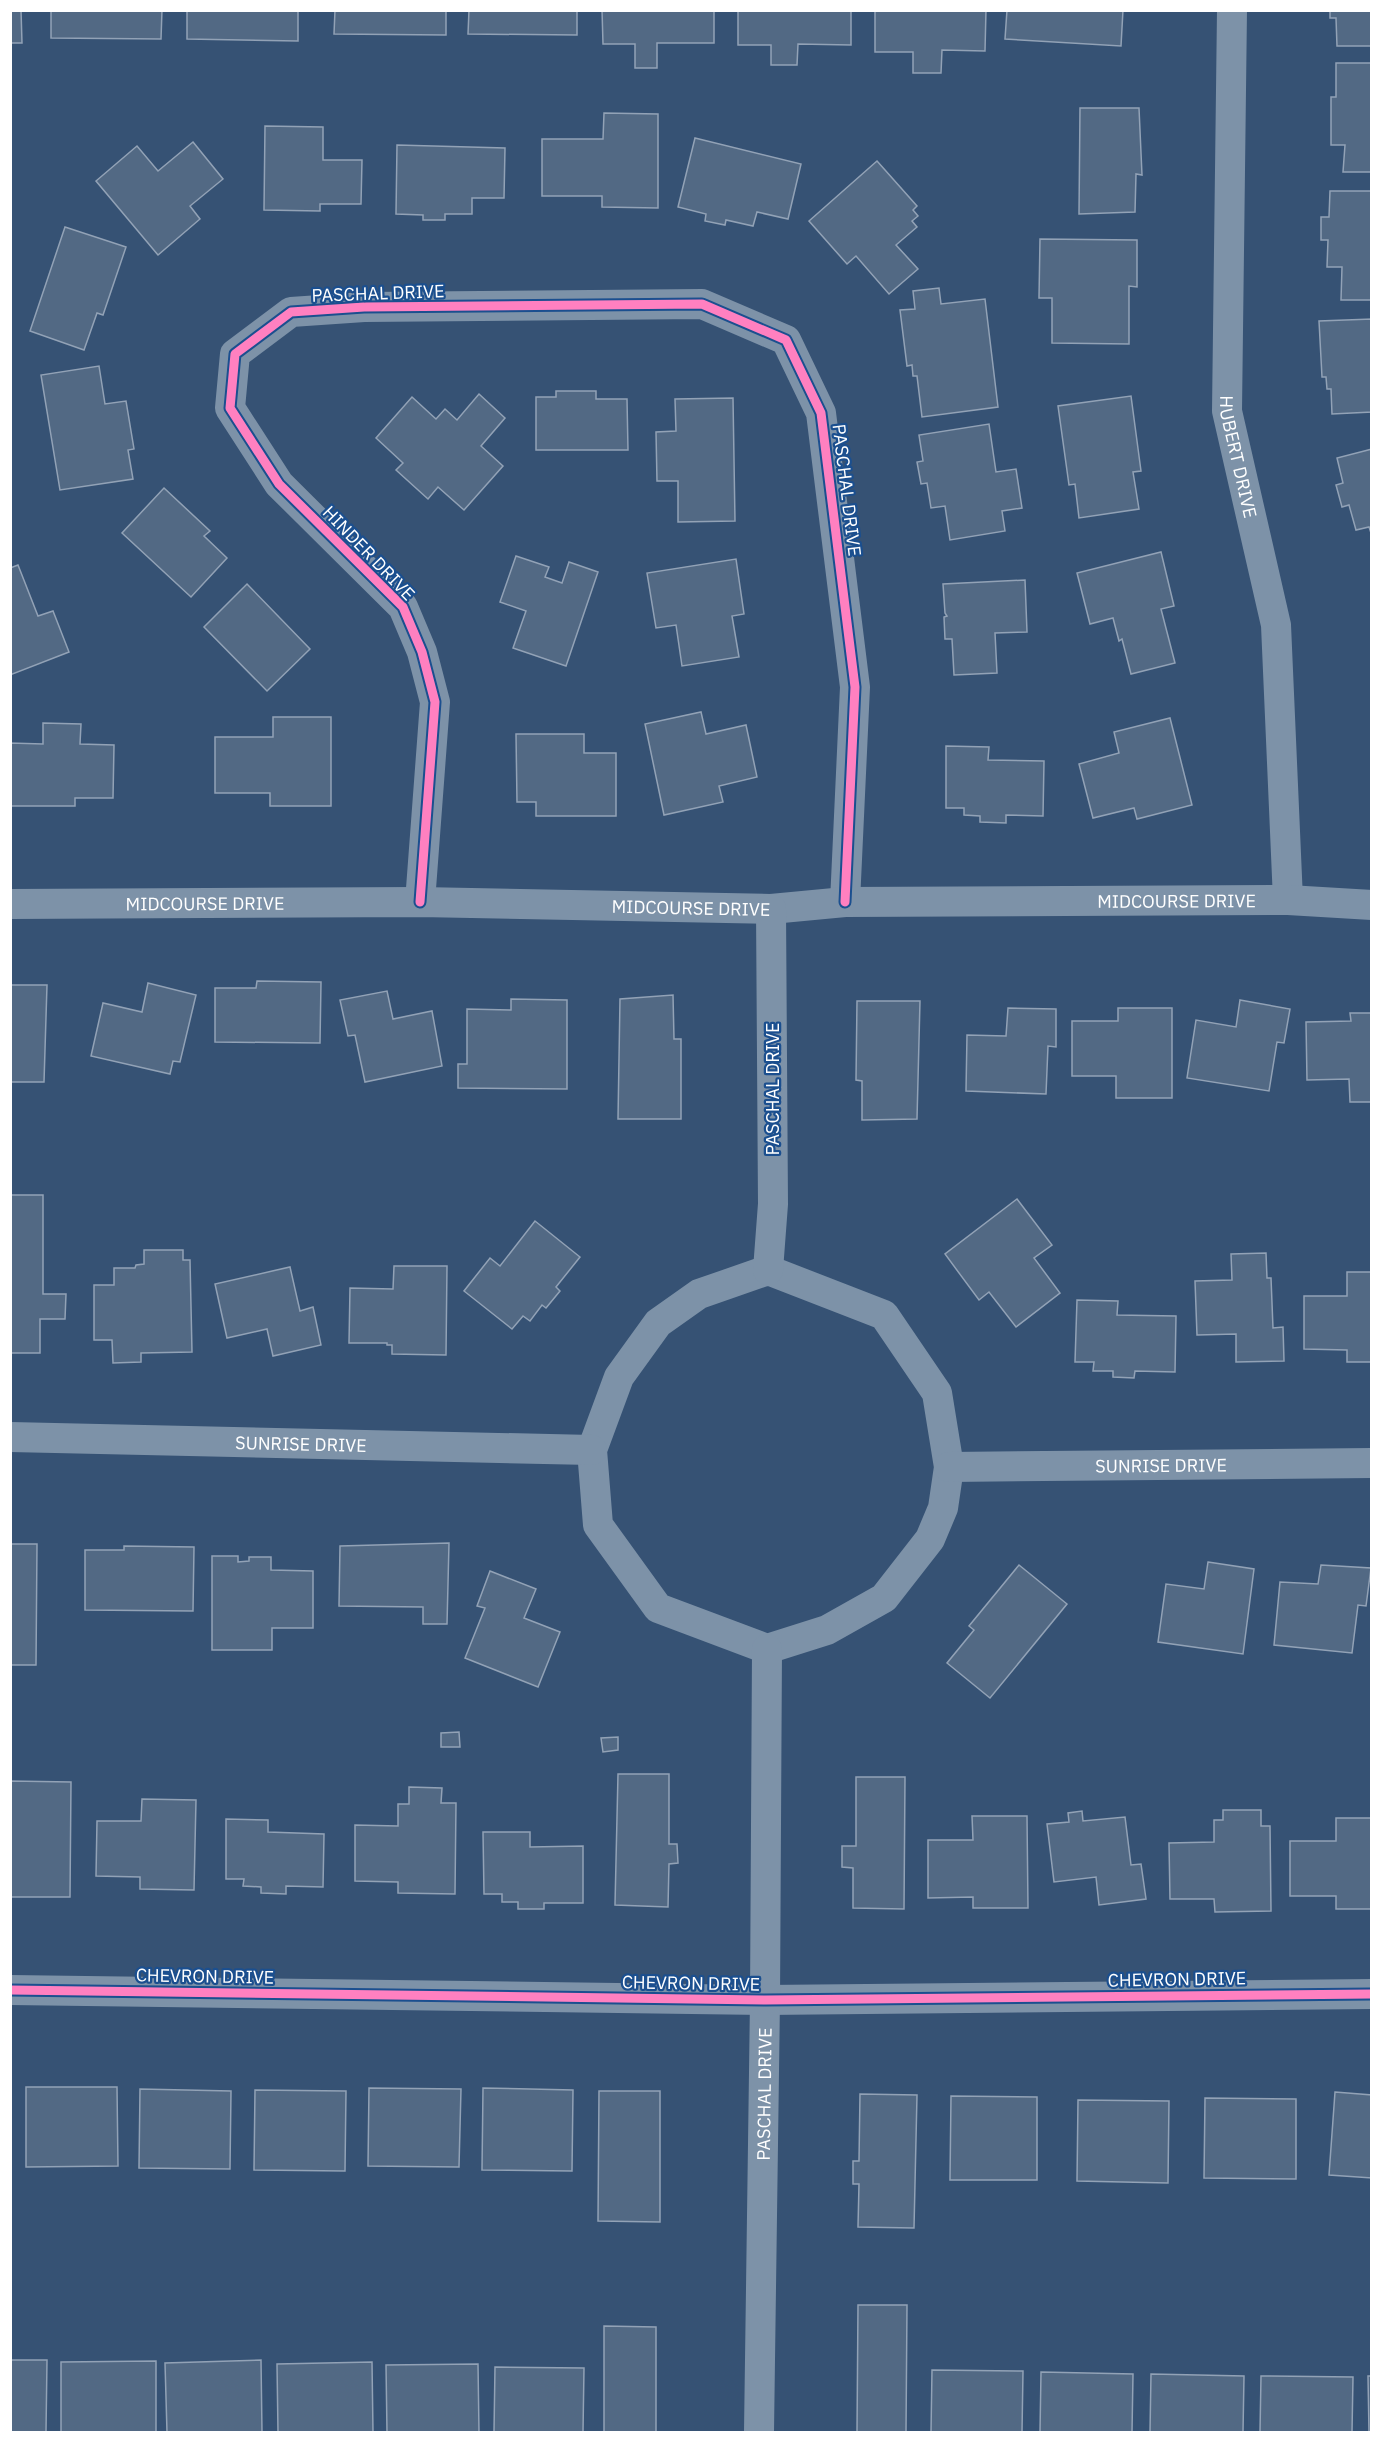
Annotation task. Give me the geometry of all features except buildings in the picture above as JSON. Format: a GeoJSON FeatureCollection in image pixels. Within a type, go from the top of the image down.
{"type":"FeatureCollection","features":[{"type":"Feature","properties":{"kind":"street","name":"HUBERT DRIVE"},"geometry":{"type":"LineString","coordinates":[[1232,10],[1227,411],[1276,625],[1288,900]]}},
{"type":"Feature","properties":{"kind":"street","name":"PASCHAL DRIVE"},"geometry":{"type":"LineString","coordinates":[[291,312],[364,307],[702,304],[786,340],[821,413],[855,687],[845,902]]}},
{"type":"Feature","properties":{"kind":"street","name":"HINDER DRIVE"},"geometry":{"type":"LineString","coordinates":[[291,312],[235,354],[230,408],[279,484],[403,607],[422,652],[435,702],[420,902]]}},
{"type":"Feature","properties":{"kind":"street","name":"MIDCOURSE DRIVE"},"geometry":{"type":"LineString","coordinates":[[10,904],[420,902],[771,909],[845,902],[1288,900],[1371,905]]}},
{"type":"Feature","properties":{"kind":"street","name":"PASCHAL DRIVE"},"geometry":{"type":"LineString","coordinates":[[768,1270],[773,1204],[771,909]]}},
{"type":"Feature","properties":{"kind":"street"},"geometry":{"type":"LineString","coordinates":[[768,1270],[884,1315],[937,1393],[949,1467],[942,1508],[930,1539],[884,1598],[827,1630],[767,1649],[658,1608],[598,1525],[592,1450],[619,1377],[658,1323],[699,1294],[768,1270]]}},
{"type":"Feature","properties":{"kind":"street","name":"SUNRISE DRIVE"},"geometry":{"type":"LineString","coordinates":[[10,1437],[592,1450]]}},
{"type":"Feature","properties":{"kind":"street","name":"SUNRISE DRIVE"},"geometry":{"type":"LineString","coordinates":[[949,1467],[1371,1463]]}},
{"type":"Feature","properties":{"kind":"street","name":"PASCHAL DRIVE"},"geometry":{"type":"LineString","coordinates":[[759,2433],[767,1649]]}},
{"type":"Feature","properties":{"kind":"street","name":"CHEVRON DRIVE"},"geometry":{"type":"LineString","coordinates":[[10,1990],[765,2000],[1371,1994]]}},
{"type":"Feature","properties":{"kind":"cycle path"},"geometry":{"type":"LineString","coordinates":[[420,902],[435,702],[422,652],[403,607],[279,484],[230,408],[235,354],[291,312],[364,307],[702,304],[786,340],[821,413],[855,687],[845,902]]}},
{"type":"Feature","properties":{"kind":"cycle path"},"geometry":{"type":"LineString","coordinates":[[10,1990],[765,2000],[1372,1994]]}}]}
